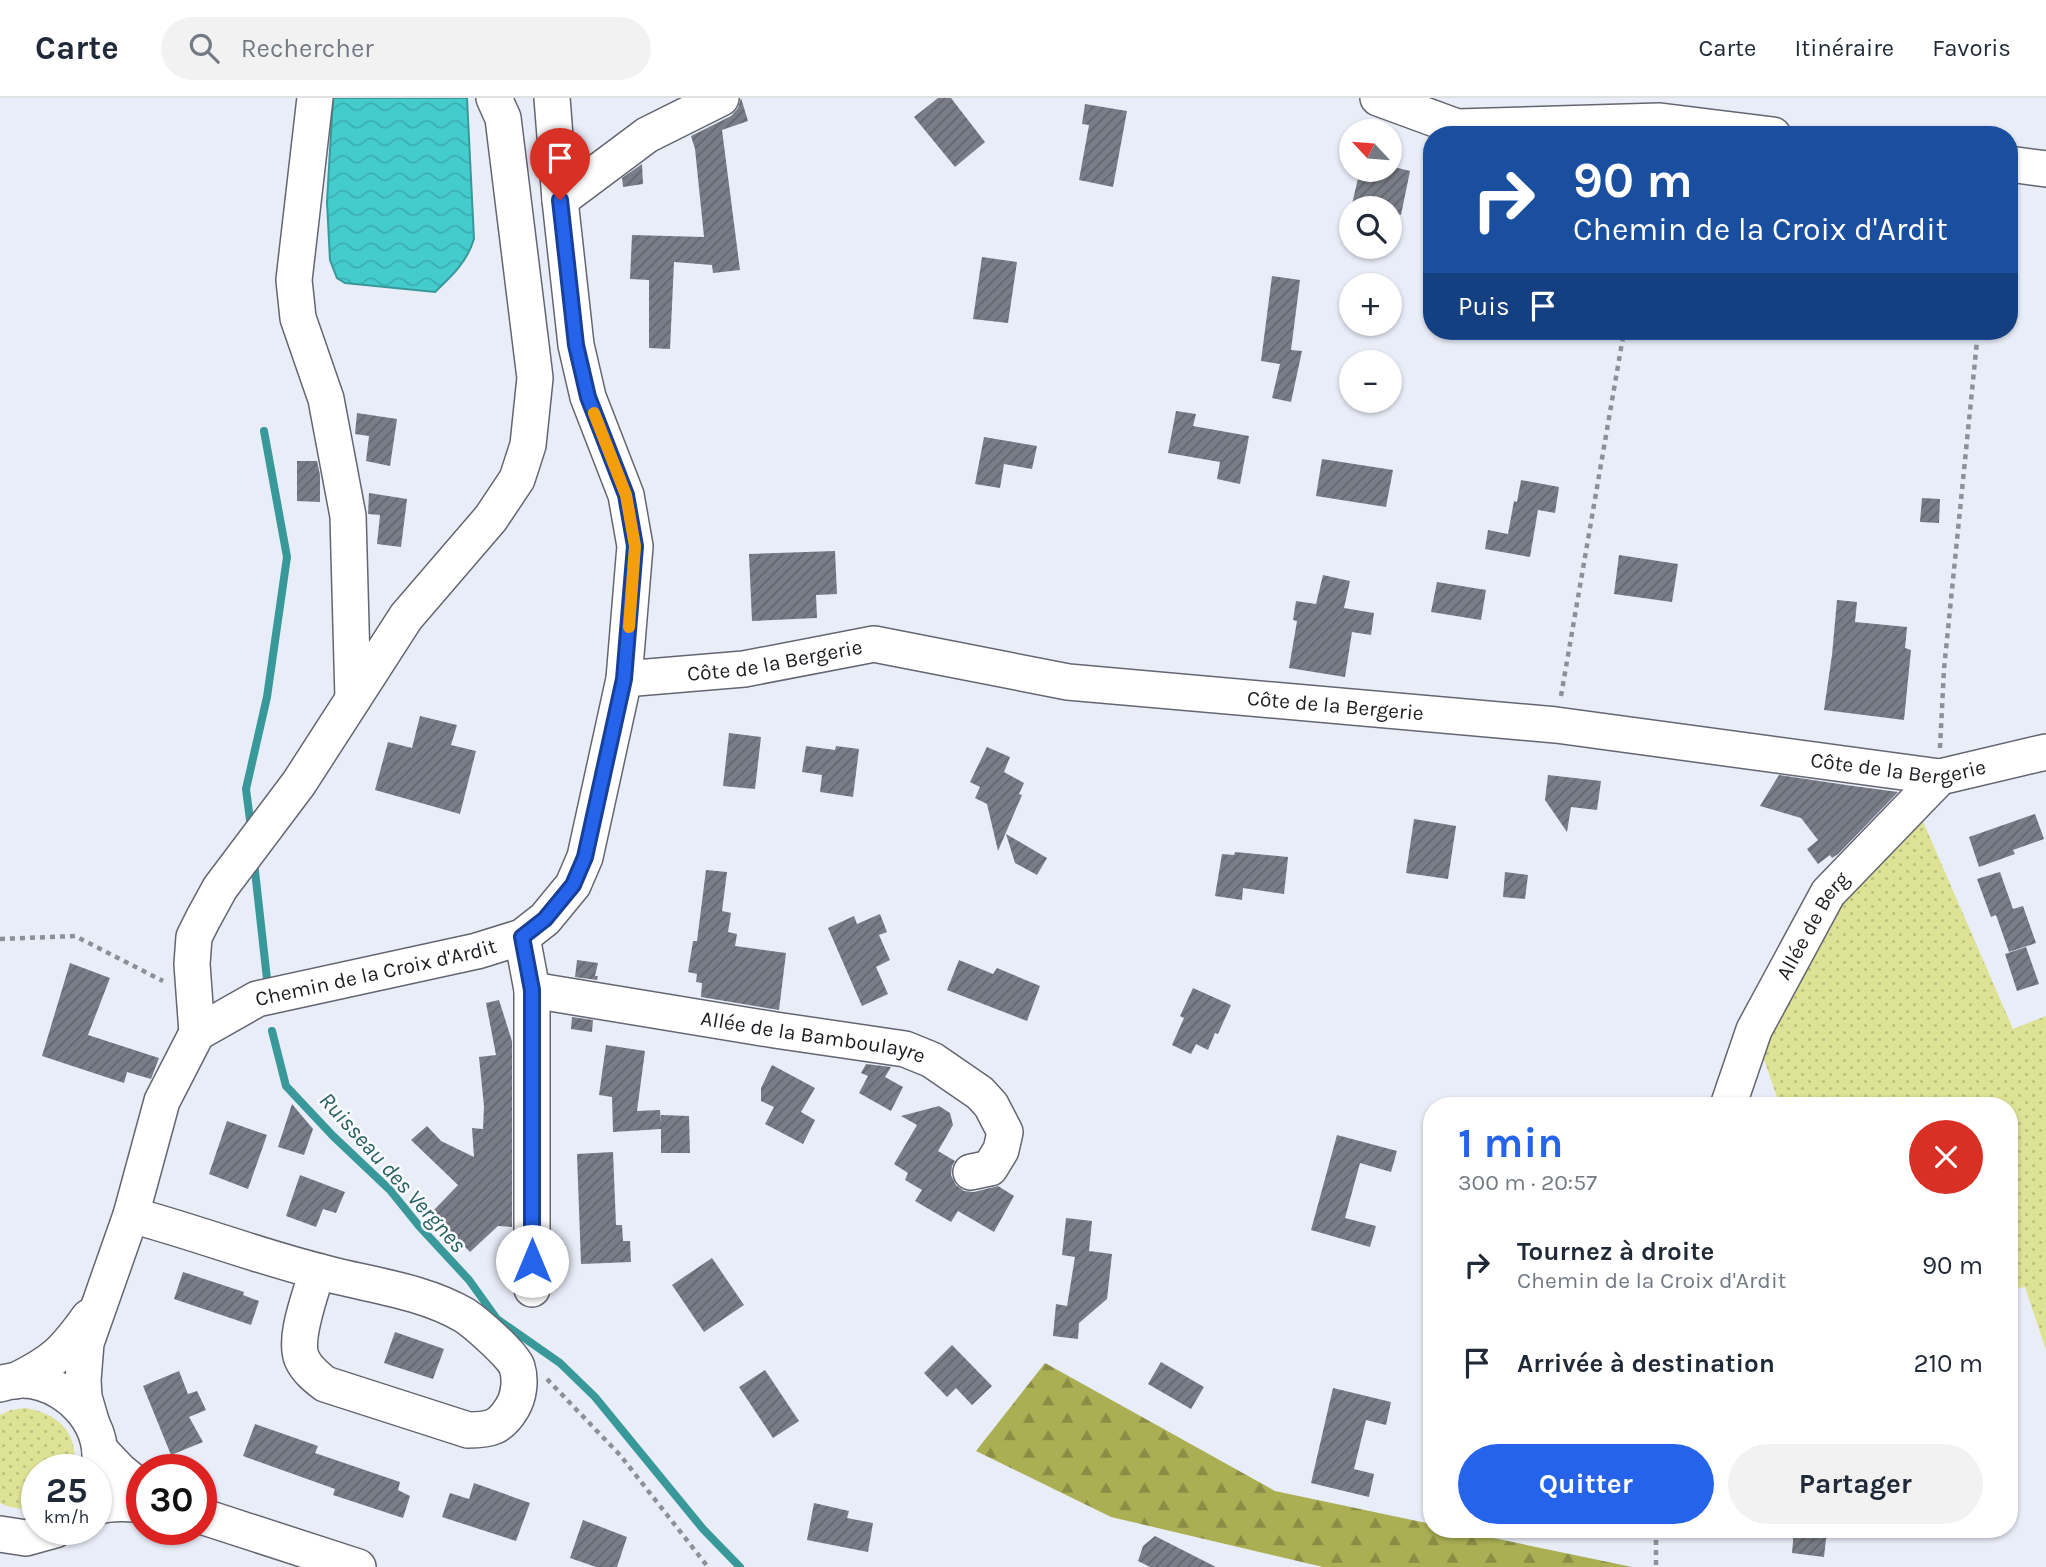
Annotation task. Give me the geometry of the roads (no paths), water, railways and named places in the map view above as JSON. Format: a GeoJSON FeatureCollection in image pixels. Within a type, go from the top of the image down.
{"type":"FeatureCollection","features":[{"type":"Feature","properties":{"kind":"street"},"geometry":{"type":"LineString","coordinates":[[315,98],[295,280],[298,318],[326,399],[348,516],[353,699]]}},
{"type":"Feature","properties":{"kind":"street"},"geometry":{"type":"LineString","coordinates":[[98,1454],[84,1398],[86,1343],[131,1214],[162,1101],[197,1033],[192,964],[194,937],[220,888],[299,783],[407,617],[491,518],[517,479],[528,445],[535,378],[503,118],[494,98]]}},
{"type":"Feature","properties":{"kind":"street","name":"Chemin de la Croix d'Ardit"},"geometry":{"type":"LineString","coordinates":[[197,1033],[257,999],[477,951],[522,937],[545,919],[573,885],[585,857],[624,679],[635,546],[626,495],[588,397],[576,345],[552,98]]}},
{"type":"Feature","properties":{"kind":"street"},"geometry":{"type":"LineString","coordinates":[[560,200],[647,135],[721,98]]}},
{"type":"Feature","properties":{"kind":"street"},"geometry":{"type":"LineString","coordinates":[[1378,98],[1454,126]]}},
{"type":"Feature","properties":{"kind":"street"},"geometry":{"type":"LineString","coordinates":[[1468,126],[1664,109],[1735,126]]}},
{"type":"Feature","properties":{"kind":"street"},"geometry":{"type":"LineString","coordinates":[[2018,165],[2046,169]]}},
{"type":"Feature","properties":{"kind":"street","name":"Côte de la Bergerie"},"geometry":{"type":"LineString","coordinates":[[624,679],[744,669],[874,644],[1068,682],[1556,725],[1940,777],[2046,752]]}},
{"type":"Feature","properties":{"kind":"street","name":"Allée de Berg"},"geometry":{"type":"LineString","coordinates":[[1731,1097],[1754,1030],[1828,893],[1940,777]]}},
{"type":"Feature","properties":{"kind":"street"},"geometry":{"type":"LineString","coordinates":[[522,937],[532,990],[532,1289]]}},
{"type":"Feature","properties":{"kind":"street","name":"Allée de la Bamboulayre"},"geometry":{"type":"LineString","coordinates":[[532,990],[905,1049],[932,1060],[980,1093],[991,1105],[1005,1132],[1001,1150],[990,1168],[971,1172]]}},
{"type":"Feature","properties":{"kind":"street"},"geometry":{"type":"LineString","coordinates":[[131,1214],[317,1272],[430,1300],[465,1315],[492,1338],[516,1365],[519,1384],[515,1403],[503,1422],[486,1430],[468,1430],[325,1384],[312,1374],[301,1358],[299,1338],[317,1272]]}},
{"type":"Feature","properties":{"kind":"street"},"geometry":{"type":"LineString","coordinates":[[8,1382],[44,1367],[67,1348],[98,1306]]}},
{"type":"Feature","properties":{"kind":"street"},"geometry":{"type":"LineString","coordinates":[[8,1382],[29,1380],[50,1385],[80,1405],[95,1435],[126,1476]]}},
{"type":"Feature","properties":{"kind":"street"},"geometry":{"type":"LineString","coordinates":[[217,1521],[358,1567]]}},
{"type":"Feature","properties":{"kind":"street"},"geometry":{"type":"LineString","coordinates":[[0,1534],[21,1537]]}},
{"type":"Feature","properties":{"kind":"street"},"geometry":{"type":"LineString","coordinates":[[28,1567],[43,1545]]}},
{"type":"Feature","properties":{"kind":"water"},"geometry":{"type":"Polygon","coordinates":[[[333,98],[467,98],[474,239],[463,262],[435,292],[345,283],[337,278],[330,260],[327,202],[333,98]]]}},
{"type":"Feature","properties":{"kind":"waterway","name":"Ruisseau des Vergnes"},"geometry":{"type":"LineString","coordinates":[[251,828],[246,789],[267,697],[287,557],[264,431]]}},
{"type":"Feature","properties":{"kind":"waterway","name":"Ruisseau des Vergnes"},"geometry":{"type":"LineString","coordinates":[[254,862],[268,988]]}},
{"type":"Feature","properties":{"kind":"waterway","name":"Ruisseau des Vergnes"},"geometry":{"type":"LineString","coordinates":[[272,1031],[286,1086],[333,1136],[390,1190],[469,1280],[497,1319],[560,1363],[595,1397],[703,1529],[740,1567]]}}]}
